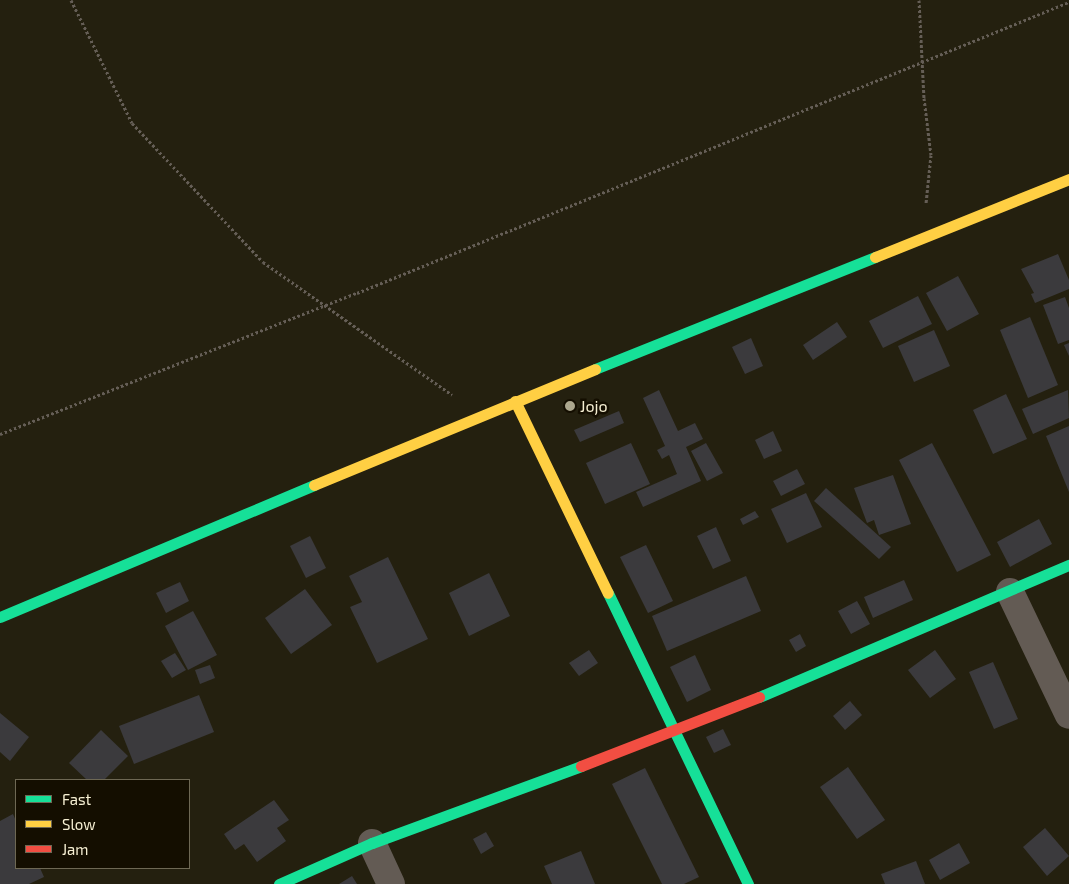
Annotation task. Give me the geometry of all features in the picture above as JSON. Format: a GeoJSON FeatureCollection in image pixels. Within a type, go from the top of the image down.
{"type":"FeatureCollection","features":[{"type":"Feature","properties":{"kind":"street"},"geometry":{"type":"LineString","coordinates":[[0,617],[515,401],[1069,179]]}},
{"type":"Feature","properties":{"kind":"street"},"geometry":{"type":"LineString","coordinates":[[515,401],[748,884]]}},
{"type":"Feature","properties":{"kind":"street"},"geometry":{"type":"LineString","coordinates":[[279,884],[372,843],[675,732],[1010,592],[1069,565]]}},
{"type":"Feature","properties":{"kind":"street"},"geometry":{"type":"LineString","coordinates":[[1010,592],[1069,715]]}},
{"type":"Feature","properties":{"kind":"street"},"geometry":{"type":"LineString","coordinates":[[372,843],[391,884]]}},
{"type":"Feature","properties":{"kind":"path"},"geometry":{"type":"LineString","coordinates":[[71,0],[132,123],[263,262],[481,415]]}},
{"type":"Feature","properties":{"kind":"path"},"geometry":{"type":"LineString","coordinates":[[919,0],[924,98],[931,156],[923,238]]}},
{"type":"Feature","properties":{"kind":"path"},"geometry":{"type":"LineString","coordinates":[[0,434],[356,293],[1069,2]]}},
{"type":"Feature","properties":{"kind":"building"},"geometry":{"type":"Polygon","coordinates":[[[1058,254],[1069,280],[1069,289],[1035,303],[1031,294],[1034,293],[1021,269],[1058,254]]]}},
{"type":"Feature","properties":{"kind":"building"},"geometry":{"type":"Polygon","coordinates":[[[958,276],[979,314],[947,331],[926,293],[958,276]]]}},
{"type":"Feature","properties":{"kind":"building"},"geometry":{"type":"Polygon","coordinates":[[[918,296],[932,324],[883,348],[869,321],[918,296]]]}},
{"type":"Feature","properties":{"kind":"building"},"geometry":{"type":"Polygon","coordinates":[[[1065,297],[1069,308],[1069,340],[1058,344],[1043,305],[1065,297]]]}},
{"type":"Feature","properties":{"kind":"building"},"geometry":{"type":"Polygon","coordinates":[[[1030,317],[1058,385],[1028,398],[1000,330],[1030,317]]]}},
{"type":"Feature","properties":{"kind":"building"},"geometry":{"type":"Polygon","coordinates":[[[837,322],[847,337],[813,360],[803,345],[837,322]]]}},
{"type":"Feature","properties":{"kind":"building"},"geometry":{"type":"Polygon","coordinates":[[[934,330],[950,366],[914,382],[898,346],[934,330]]]}},
{"type":"Feature","properties":{"kind":"building"},"geometry":{"type":"Polygon","coordinates":[[[751,338],[763,366],[745,374],[732,347],[751,338]]]}},
{"type":"Feature","properties":{"kind":"building"},"geometry":{"type":"Polygon","coordinates":[[[1069,343],[1069,356],[1064,345],[1069,343]]]}},
{"type":"Feature","properties":{"kind":"building"},"geometry":{"type":"Polygon","coordinates":[[[659,390],[678,431],[695,423],[703,439],[686,447],[701,481],[643,507],[636,492],[677,474],[669,455],[662,459],[657,450],[665,446],[643,398],[659,390]]]}},
{"type":"Feature","properties":{"kind":"building"},"geometry":{"type":"Polygon","coordinates":[[[1068,390],[1069,418],[1033,434],[1022,409],[1068,390]]]}},
{"type":"Feature","properties":{"kind":"building"},"geometry":{"type":"Polygon","coordinates":[[[1006,394],[1027,439],[993,454],[973,410],[1006,394]]]}},
{"type":"Feature","properties":{"kind":"building"},"geometry":{"type":"Polygon","coordinates":[[[619,411],[624,423],[580,442],[574,430],[619,411]]]}},
{"type":"Feature","properties":{"kind":"building"},"geometry":{"type":"Polygon","coordinates":[[[1069,426],[1069,492],[1046,436],[1069,426]]]}},
{"type":"Feature","properties":{"kind":"building"},"geometry":{"type":"Polygon","coordinates":[[[773,431],[782,451],[764,459],[755,440],[773,431]]]}},
{"type":"Feature","properties":{"kind":"building"},"geometry":{"type":"Polygon","coordinates":[[[631,443],[650,484],[605,504],[586,463],[631,443]]]}},
{"type":"Feature","properties":{"kind":"building"},"geometry":{"type":"Polygon","coordinates":[[[706,443],[723,473],[707,481],[691,451],[706,443]]]}},
{"type":"Feature","properties":{"kind":"building"},"geometry":{"type":"Polygon","coordinates":[[[932,443],[991,555],[957,572],[899,460],[932,443]]]}},
{"type":"Feature","properties":{"kind":"building"},"geometry":{"type":"Polygon","coordinates":[[[797,469],[805,484],[781,496],[773,481],[797,469]]]}},
{"type":"Feature","properties":{"kind":"building"},"geometry":{"type":"Polygon","coordinates":[[[893,475],[911,524],[879,535],[874,520],[867,523],[854,488],[893,475]]]}},
{"type":"Feature","properties":{"kind":"building"},"geometry":{"type":"Polygon","coordinates":[[[826,488],[891,547],[879,559],[814,501],[826,488]]]}},
{"type":"Feature","properties":{"kind":"building"},"geometry":{"type":"Polygon","coordinates":[[[806,493],[822,527],[787,543],[771,509],[806,493]]]}},
{"type":"Feature","properties":{"kind":"building"},"geometry":{"type":"Polygon","coordinates":[[[755,511],[759,517],[743,525],[740,519],[755,511]]]}},
{"type":"Feature","properties":{"kind":"building"},"geometry":{"type":"Polygon","coordinates":[[[1039,519],[1052,544],[1010,567],[997,542],[1039,519]]]}},
{"type":"Feature","properties":{"kind":"building"},"geometry":{"type":"Polygon","coordinates":[[[716,527],[731,561],[713,569],[697,536],[716,527]]]}},
{"type":"Feature","properties":{"kind":"building"},"geometry":{"type":"Polygon","coordinates":[[[310,536],[326,568],[306,578],[290,546],[310,536]]]}},
{"type":"Feature","properties":{"kind":"building"},"geometry":{"type":"Polygon","coordinates":[[[646,545],[673,601],[648,613],[620,557],[646,545]]]}},
{"type":"Feature","properties":{"kind":"building"},"geometry":{"type":"Polygon","coordinates":[[[388,557],[428,639],[377,663],[350,607],[362,602],[349,576],[388,557]]]}},
{"type":"Feature","properties":{"kind":"building"},"geometry":{"type":"Polygon","coordinates":[[[489,573],[510,616],[469,636],[449,593],[489,573]]]}},
{"type":"Feature","properties":{"kind":"building"},"geometry":{"type":"Polygon","coordinates":[[[746,576],[761,611],[667,651],[652,616],[746,576]]]}},
{"type":"Feature","properties":{"kind":"building"},"geometry":{"type":"Polygon","coordinates":[[[904,580],[913,600],[873,618],[864,597],[904,580]]]}},
{"type":"Feature","properties":{"kind":"building"},"geometry":{"type":"Polygon","coordinates":[[[180,582],[189,601],[166,613],[156,593],[180,582]]]}},
{"type":"Feature","properties":{"kind":"building"},"geometry":{"type":"Polygon","coordinates":[[[305,589],[332,625],[291,654],[265,618],[305,589]]]}},
{"type":"Feature","properties":{"kind":"building"},"geometry":{"type":"Polygon","coordinates":[[[857,601],[870,624],[851,634],[838,611],[857,601]]]}},
{"type":"Feature","properties":{"kind":"building"},"geometry":{"type":"Polygon","coordinates":[[[193,611],[217,655],[188,670],[165,626],[193,611]]]}},
{"type":"Feature","properties":{"kind":"building"},"geometry":{"type":"Polygon","coordinates":[[[800,634],[806,646],[796,652],[789,640],[800,634]]]}},
{"type":"Feature","properties":{"kind":"building"},"geometry":{"type":"Polygon","coordinates":[[[589,650],[598,663],[579,676],[569,663],[589,650]]]}},
{"type":"Feature","properties":{"kind":"building"},"geometry":{"type":"Polygon","coordinates":[[[935,650],[956,679],[930,698],[908,670],[935,650]]]}},
{"type":"Feature","properties":{"kind":"building"},"geometry":{"type":"Polygon","coordinates":[[[175,653],[186,670],[172,678],[161,661],[175,653]]]}},
{"type":"Feature","properties":{"kind":"building"},"geometry":{"type":"Polygon","coordinates":[[[695,655],[711,690],[687,702],[670,667],[695,655]]]}},
{"type":"Feature","properties":{"kind":"building"},"geometry":{"type":"Polygon","coordinates":[[[993,662],[1018,719],[994,729],[969,672],[993,662]]]}},
{"type":"Feature","properties":{"kind":"building"},"geometry":{"type":"Polygon","coordinates":[[[210,665],[215,678],[200,684],[195,670],[210,665]]]}},
{"type":"Feature","properties":{"kind":"building"},"geometry":{"type":"Polygon","coordinates":[[[199,695],[214,732],[134,764],[119,726],[199,695]]]}},
{"type":"Feature","properties":{"kind":"building"},"geometry":{"type":"Polygon","coordinates":[[[850,701],[862,715],[845,730],[833,716],[850,701]]]}},
{"type":"Feature","properties":{"kind":"building"},"geometry":{"type":"Polygon","coordinates":[[[0,713],[29,737],[10,761],[0,752],[0,713]]]}},
{"type":"Feature","properties":{"kind":"building"},"geometry":{"type":"Polygon","coordinates":[[[723,729],[731,745],[714,753],[706,737],[723,729]]]}},
{"type":"Feature","properties":{"kind":"building"},"geometry":{"type":"Polygon","coordinates":[[[101,730],[128,756],[105,779],[86,779],[69,763],[101,730]]]}},
{"type":"Feature","properties":{"kind":"building"},"geometry":{"type":"Polygon","coordinates":[[[848,767],[885,820],[857,839],[820,787],[848,767]]]}},
{"type":"Feature","properties":{"kind":"building"},"geometry":{"type":"Polygon","coordinates":[[[645,768],[699,877],[684,884],[662,884],[612,784],[645,768]]]}},
{"type":"Feature","properties":{"kind":"building"},"geometry":{"type":"Polygon","coordinates":[[[274,800],[289,820],[277,828],[286,841],[257,862],[244,844],[235,850],[224,834],[274,800]]]}},
{"type":"Feature","properties":{"kind":"building"},"geometry":{"type":"Polygon","coordinates":[[[13,814],[15,819],[15,869],[40,869],[44,877],[29,884],[0,884],[0,821],[13,814]]]}},
{"type":"Feature","properties":{"kind":"building"},"geometry":{"type":"Polygon","coordinates":[[[1045,828],[1069,856],[1047,876],[1023,847],[1045,828]]]}},
{"type":"Feature","properties":{"kind":"building"},"geometry":{"type":"Polygon","coordinates":[[[486,832],[494,846],[481,854],[473,839],[486,832]]]}},
{"type":"Feature","properties":{"kind":"building"},"geometry":{"type":"Polygon","coordinates":[[[959,843],[970,863],[940,880],[929,860],[959,843]]]}},
{"type":"Feature","properties":{"kind":"building"},"geometry":{"type":"Polygon","coordinates":[[[581,851],[595,884],[552,884],[544,866],[581,851]]]}},
{"type":"Feature","properties":{"kind":"building"},"geometry":{"type":"Polygon","coordinates":[[[916,861],[925,884],[885,884],[881,874],[916,861]]]}},
{"type":"Feature","properties":{"kind":"building"},"geometry":{"type":"Polygon","coordinates":[[[352,876],[357,884],[339,884],[352,876]]]}},
{"type":"Feature","properties":{"kind":"traffic: fast"},"geometry":{"type":"LineString","coordinates":[[595,369],[875,257]]}},
{"type":"Feature","properties":{"kind":"traffic: fast"},"geometry":{"type":"LineString","coordinates":[[0,617],[314,485]]}},
{"type":"Feature","properties":{"kind":"traffic: fast"},"geometry":{"type":"LineString","coordinates":[[759,697],[1069,565]]}},
{"type":"Feature","properties":{"kind":"traffic: fast"},"geometry":{"type":"LineString","coordinates":[[608,593],[748,884]]}},
{"type":"Feature","properties":{"kind":"traffic: fast"},"geometry":{"type":"LineString","coordinates":[[279,884],[372,843],[581,766]]}},
{"type":"Feature","properties":{"kind":"traffic: slow"},"geometry":{"type":"LineString","coordinates":[[875,257],[1069,179]]}},
{"type":"Feature","properties":{"kind":"traffic: slow"},"geometry":{"type":"LineString","coordinates":[[314,485],[595,369]]}},
{"type":"Feature","properties":{"kind":"traffic: slow"},"geometry":{"type":"LineString","coordinates":[[515,401],[608,593]]}},
{"type":"Feature","properties":{"kind":"traffic: jam"},"geometry":{"type":"LineString","coordinates":[[581,766],[759,697]]}},
{"type":"Feature","properties":{"kind":"place","name":"Jojo"},"geometry":{"type":"Point","coordinates":[570,406]}}]}
